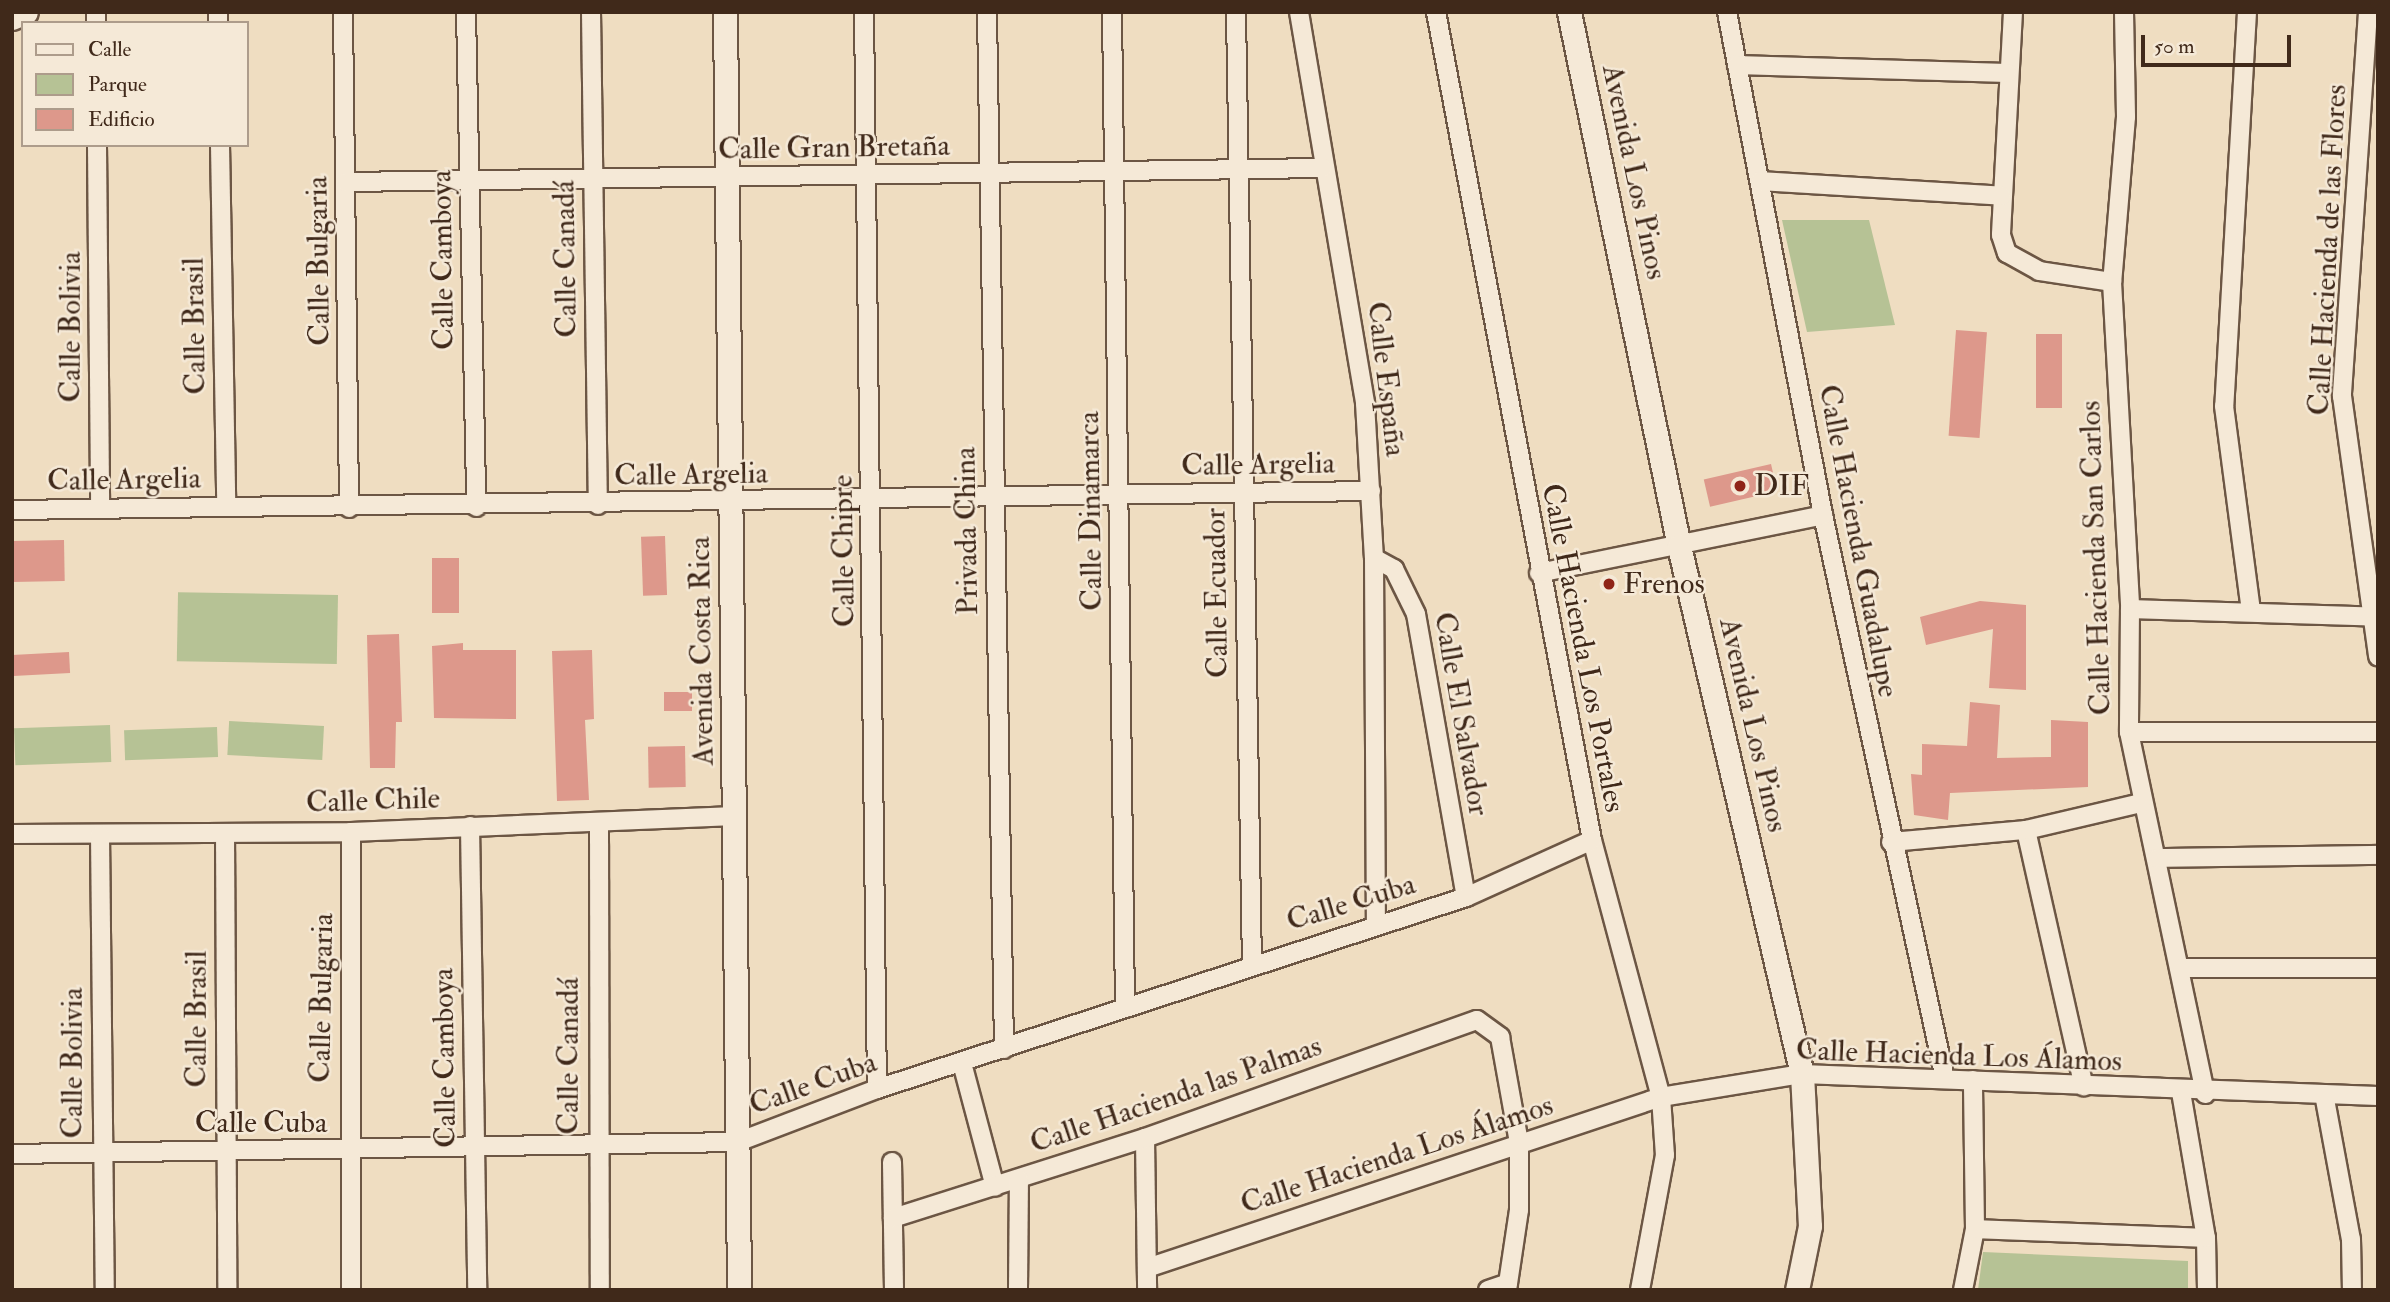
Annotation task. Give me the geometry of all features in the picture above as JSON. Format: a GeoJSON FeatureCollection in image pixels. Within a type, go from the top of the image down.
{"type":"FeatureCollection","features":[{"type":"Feature","properties":{"kind":"street"},"geometry":{"type":"LineString","coordinates":[[12,18],[26,12]]}},
{"type":"Feature","properties":{"kind":"street","name":"Calle Bulgaria"},"geometry":{"type":"LineString","coordinates":[[343,12],[349,508]]}},
{"type":"Feature","properties":{"kind":"street","name":"Calle Camboya"},"geometry":{"type":"LineString","coordinates":[[466,12],[476,507]]}},
{"type":"Feature","properties":{"kind":"street","name":"Calle Canadá"},"geometry":{"type":"LineString","coordinates":[[591,12],[598,505]]}},
{"type":"Feature","properties":{"kind":"street","name":"Avenida Costa Rica"},"geometry":{"type":"LineString","coordinates":[[725,12],[740,1290]]}},
{"type":"Feature","properties":{"kind":"street","name":"Calle Chipre"},"geometry":{"type":"LineString","coordinates":[[864,12],[872,500],[877,1088]]}},
{"type":"Feature","properties":{"kind":"street","name":"Privada China"},"geometry":{"type":"LineString","coordinates":[[987,12],[1004,1048]]}},
{"type":"Feature","properties":{"kind":"street","name":"Calle Dinamarca"},"geometry":{"type":"LineString","coordinates":[[1112,12],[1125,1008]]}},
{"type":"Feature","properties":{"kind":"street","name":"Calle Ecuador"},"geometry":{"type":"LineString","coordinates":[[1237,12],[1252,963]]}},
{"type":"Feature","properties":{"kind":"street","name":"Calle España"},"geometry":{"type":"LineString","coordinates":[[1299,12],[1323,168],[1365,402],[1374,558],[1376,925]]}},
{"type":"Feature","properties":{"kind":"street","name":"Calle Hacienda Los Portales"},"geometry":{"type":"LineString","coordinates":[[1436,12],[1539,573],[1592,840],[1661,1097],[1665,1155],[1640,1290]]}},
{"type":"Feature","properties":{"kind":"street","name":"Avenida Los Pinos"},"geometry":{"type":"LineString","coordinates":[[1569,12],[1679,546],[1802,1073],[1810,1226],[1797,1290]]}},
{"type":"Feature","properties":{"kind":"street","name":"Calle Hacienda Guadalupe"},"geometry":{"type":"LineString","coordinates":[[1727,12],[1823,515],[1891,842],[1945,1079]]}},
{"type":"Feature","properties":{"kind":"street"},"geometry":{"type":"LineString","coordinates":[[2012,12],[2001,235],[2021,265],[2112,282]]}},
{"type":"Feature","properties":{"kind":"street","name":"Calle Hacienda San Carlos"},"geometry":{"type":"LineString","coordinates":[[2124,12],[2126,117],[2112,282],[2130,609],[2129,732],[2141,803],[2157,858],[2182,968],[2205,1094]]}},
{"type":"Feature","properties":{"kind":"street"},"geometry":{"type":"LineString","coordinates":[[2247,12],[2224,406],[2251,611]]}},
{"type":"Feature","properties":{"kind":"street","name":"Calle Hacienda de las Flores"},"geometry":{"type":"LineString","coordinates":[[2368,12],[2342,396],[2378,657]]}},
{"type":"Feature","properties":{"kind":"street"},"geometry":{"type":"LineString","coordinates":[[1737,65],[2007,73]]}},
{"type":"Feature","properties":{"kind":"street","name":"Calle Bolivia"},"geometry":{"type":"LineString","coordinates":[[97,147],[100,509]]}},
{"type":"Feature","properties":{"kind":"street","name":"Calle Brasil"},"geometry":{"type":"LineString","coordinates":[[220,147],[226,506]]}},
{"type":"Feature","properties":{"kind":"street","name":"Calle Gran Bretaña"},"geometry":{"type":"LineString","coordinates":[[346,182],[865,174],[1115,174],[1323,168]]}},
{"type":"Feature","properties":{"kind":"street"},"geometry":{"type":"LineString","coordinates":[[1760,181],[2002,196]]}},
{"type":"Feature","properties":{"kind":"street","name":"Calle Argelia"},"geometry":{"type":"LineString","coordinates":[[12,510],[226,506],[476,507],[1371,491]]}},
{"type":"Feature","properties":{"kind":"street"},"geometry":{"type":"LineString","coordinates":[[1539,573],[1823,515]]}},
{"type":"Feature","properties":{"kind":"street","name":"Calle El Salvador"},"geometry":{"type":"LineString","coordinates":[[1374,558],[1394,569],[1416,614],[1466,897]]}},
{"type":"Feature","properties":{"kind":"street"},"geometry":{"type":"LineString","coordinates":[[2130,609],[2251,611],[2374,618]]}},
{"type":"Feature","properties":{"kind":"street"},"geometry":{"type":"LineString","coordinates":[[2129,732],[2378,732]]}},
{"type":"Feature","properties":{"kind":"street"},"geometry":{"type":"LineString","coordinates":[[1891,842],[2026,830],[2141,803]]}},
{"type":"Feature","properties":{"kind":"street","name":"Calle Chile"},"geometry":{"type":"LineString","coordinates":[[12,834],[351,832],[735,816]]}},
{"type":"Feature","properties":{"kind":"street","name":"Calle Canadá"},"geometry":{"type":"LineString","coordinates":[[599,823],[597,1149],[600,1290]]}},
{"type":"Feature","properties":{"kind":"street","name":"Calle Camboya"},"geometry":{"type":"LineString","coordinates":[[470,826],[477,1290]]}},
{"type":"Feature","properties":{"kind":"street"},"geometry":{"type":"LineString","coordinates":[[2026,830],[2084,1087]]}},
{"type":"Feature","properties":{"kind":"street","name":"Calle Bulgaria"},"geometry":{"type":"LineString","coordinates":[[351,832],[348,1150],[351,1290]]}},
{"type":"Feature","properties":{"kind":"street","name":"Calle Brasil"},"geometry":{"type":"LineString","coordinates":[[225,833],[224,1151],[227,1290]]}},
{"type":"Feature","properties":{"kind":"street","name":"Calle Bolivia"},"geometry":{"type":"LineString","coordinates":[[100,835],[102,1153],[106,1290]]}},
{"type":"Feature","properties":{"kind":"street","name":"Calle Cuba"},"geometry":{"type":"LineString","coordinates":[[12,1154],[597,1149],[738,1142],[877,1088],[962,1063],[1252,963],[1466,897],[1592,840]]}},
{"type":"Feature","properties":{"kind":"street"},"geometry":{"type":"LineString","coordinates":[[2157,858],[2378,855]]}},
{"type":"Feature","properties":{"kind":"street"},"geometry":{"type":"LineString","coordinates":[[2182,968],[2378,968]]}},
{"type":"Feature","properties":{"kind":"street","name":"Calle Hacienda las Palmas"},"geometry":{"type":"LineString","coordinates":[[893,1218],[1145,1138],[1477,1020],[1500,1037],[1519,1143]]}},
{"type":"Feature","properties":{"kind":"street"},"geometry":{"type":"LineString","coordinates":[[962,1063],[995,1187]]}},
{"type":"Feature","properties":{"kind":"street","name":"Calle Hacienda Los Álamos"},"geometry":{"type":"LineString","coordinates":[[1147,1268],[1661,1097],[1802,1073],[2205,1094],[2378,1096]]}},
{"type":"Feature","properties":{"kind":"street"},"geometry":{"type":"LineString","coordinates":[[1963,1290],[1975,1229],[1973,1080]]}},
{"type":"Feature","properties":{"kind":"street"},"geometry":{"type":"LineString","coordinates":[[2181,1093],[2206,1238],[2207,1290]]}},
{"type":"Feature","properties":{"kind":"street"},"geometry":{"type":"LineString","coordinates":[[2324,1094],[2351,1239],[2352,1290]]}},
{"type":"Feature","properties":{"kind":"street"},"geometry":{"type":"LineString","coordinates":[[1145,1138],[1147,1290]]}},
{"type":"Feature","properties":{"kind":"street"},"geometry":{"type":"LineString","coordinates":[[1488,1290],[1508,1286],[1519,1210],[1519,1143]]}},
{"type":"Feature","properties":{"kind":"street"},"geometry":{"type":"LineString","coordinates":[[892,1162],[894,1290]]}},
{"type":"Feature","properties":{"kind":"street"},"geometry":{"type":"LineString","coordinates":[[1018,1290],[1019,1179]]}},
{"type":"Feature","properties":{"kind":"street"},"geometry":{"type":"LineString","coordinates":[[1975,1229],[2206,1238]]}},
{"type":"Feature","properties":{"kind":"green space"},"geometry":{"type":"Polygon","coordinates":[[[1782,220],[1869,220],[1895,325],[1807,332],[1782,220]]]}},
{"type":"Feature","properties":{"kind":"green space"},"geometry":{"type":"Polygon","coordinates":[[[178,592],[338,595],[337,664],[177,661],[178,592]]]}},
{"type":"Feature","properties":{"kind":"green space"},"geometry":{"type":"Polygon","coordinates":[[[229,721],[324,726],[322,760],[227,755],[229,721]]]}},
{"type":"Feature","properties":{"kind":"green space"},"geometry":{"type":"Polygon","coordinates":[[[110,725],[111,762],[15,765],[14,728],[110,725]]]}},
{"type":"Feature","properties":{"kind":"green space"},"geometry":{"type":"Polygon","coordinates":[[[217,727],[218,757],[125,760],[124,730],[217,727]]]}},
{"type":"Feature","properties":{"kind":"green space"},"geometry":{"type":"Polygon","coordinates":[[[1983,1252],[2188,1261],[2188,1290],[1978,1290],[1983,1252]]]}},
{"type":"Feature","properties":{"kind":"building"},"geometry":{"type":"Polygon","coordinates":[[[1956,330],[1987,332],[1980,438],[1949,436],[1956,330]]]}},
{"type":"Feature","properties":{"kind":"building"},"geometry":{"type":"Polygon","coordinates":[[[2036,334],[2062,334],[2062,408],[2036,408],[2036,334]]]}},
{"type":"Feature","properties":{"kind":"building","name":"DIF"},"geometry":{"type":"Polygon","coordinates":[[[1771,464],[1777,491],[1710,507],[1704,480],[1771,464]]]}},
{"type":"Feature","properties":{"kind":"building"},"geometry":{"type":"Polygon","coordinates":[[[665,536],[667,595],[643,596],[641,537],[665,536]]]}},
{"type":"Feature","properties":{"kind":"building"},"geometry":{"type":"Polygon","coordinates":[[[64,540],[65,581],[13,582],[12,541],[64,540]]]}},
{"type":"Feature","properties":{"kind":"building"},"geometry":{"type":"Polygon","coordinates":[[[432,558],[459,558],[459,613],[432,613],[432,558]]]}},
{"type":"Feature","properties":{"kind":"building"},"geometry":{"type":"Polygon","coordinates":[[[1980,601],[2026,605],[2026,690],[1989,688],[1993,629],[1926,645],[1920,617],[1980,601]]]}},
{"type":"Feature","properties":{"kind":"building"},"geometry":{"type":"Polygon","coordinates":[[[399,634],[402,722],[396,722],[395,768],[370,768],[367,635],[399,634]]]}},
{"type":"Feature","properties":{"kind":"building"},"geometry":{"type":"Polygon","coordinates":[[[463,643],[463,650],[516,650],[516,719],[434,718],[432,646],[463,643]]]}},
{"type":"Feature","properties":{"kind":"building"},"geometry":{"type":"Polygon","coordinates":[[[592,650],[594,719],[585,720],[589,800],[557,801],[552,651],[592,650]]]}},
{"type":"Feature","properties":{"kind":"building"},"geometry":{"type":"Polygon","coordinates":[[[69,652],[70,673],[13,676],[12,655],[69,652]]]}},
{"type":"Feature","properties":{"kind":"building"},"geometry":{"type":"Polygon","coordinates":[[[664,692],[692,692],[692,711],[664,711],[664,692]]]}},
{"type":"Feature","properties":{"kind":"building"},"geometry":{"type":"Polygon","coordinates":[[[1970,702],[2000,705],[1997,758],[2051,757],[2051,720],[2088,722],[2088,787],[1950,793],[1948,820],[1914,815],[1911,774],[1922,775],[1922,744],[1967,746],[1970,702]]]}},
{"type":"Feature","properties":{"kind":"building"},"geometry":{"type":"Polygon","coordinates":[[[685,746],[686,787],[649,788],[648,747],[685,746]]]}},
{"type":"Feature","properties":{"kind":"place","name":"DIF"},"geometry":{"type":"Point","coordinates":[1740,486]}},
{"type":"Feature","properties":{"kind":"place","name":"Frenos"},"geometry":{"type":"Point","coordinates":[1609,584]}}]}
